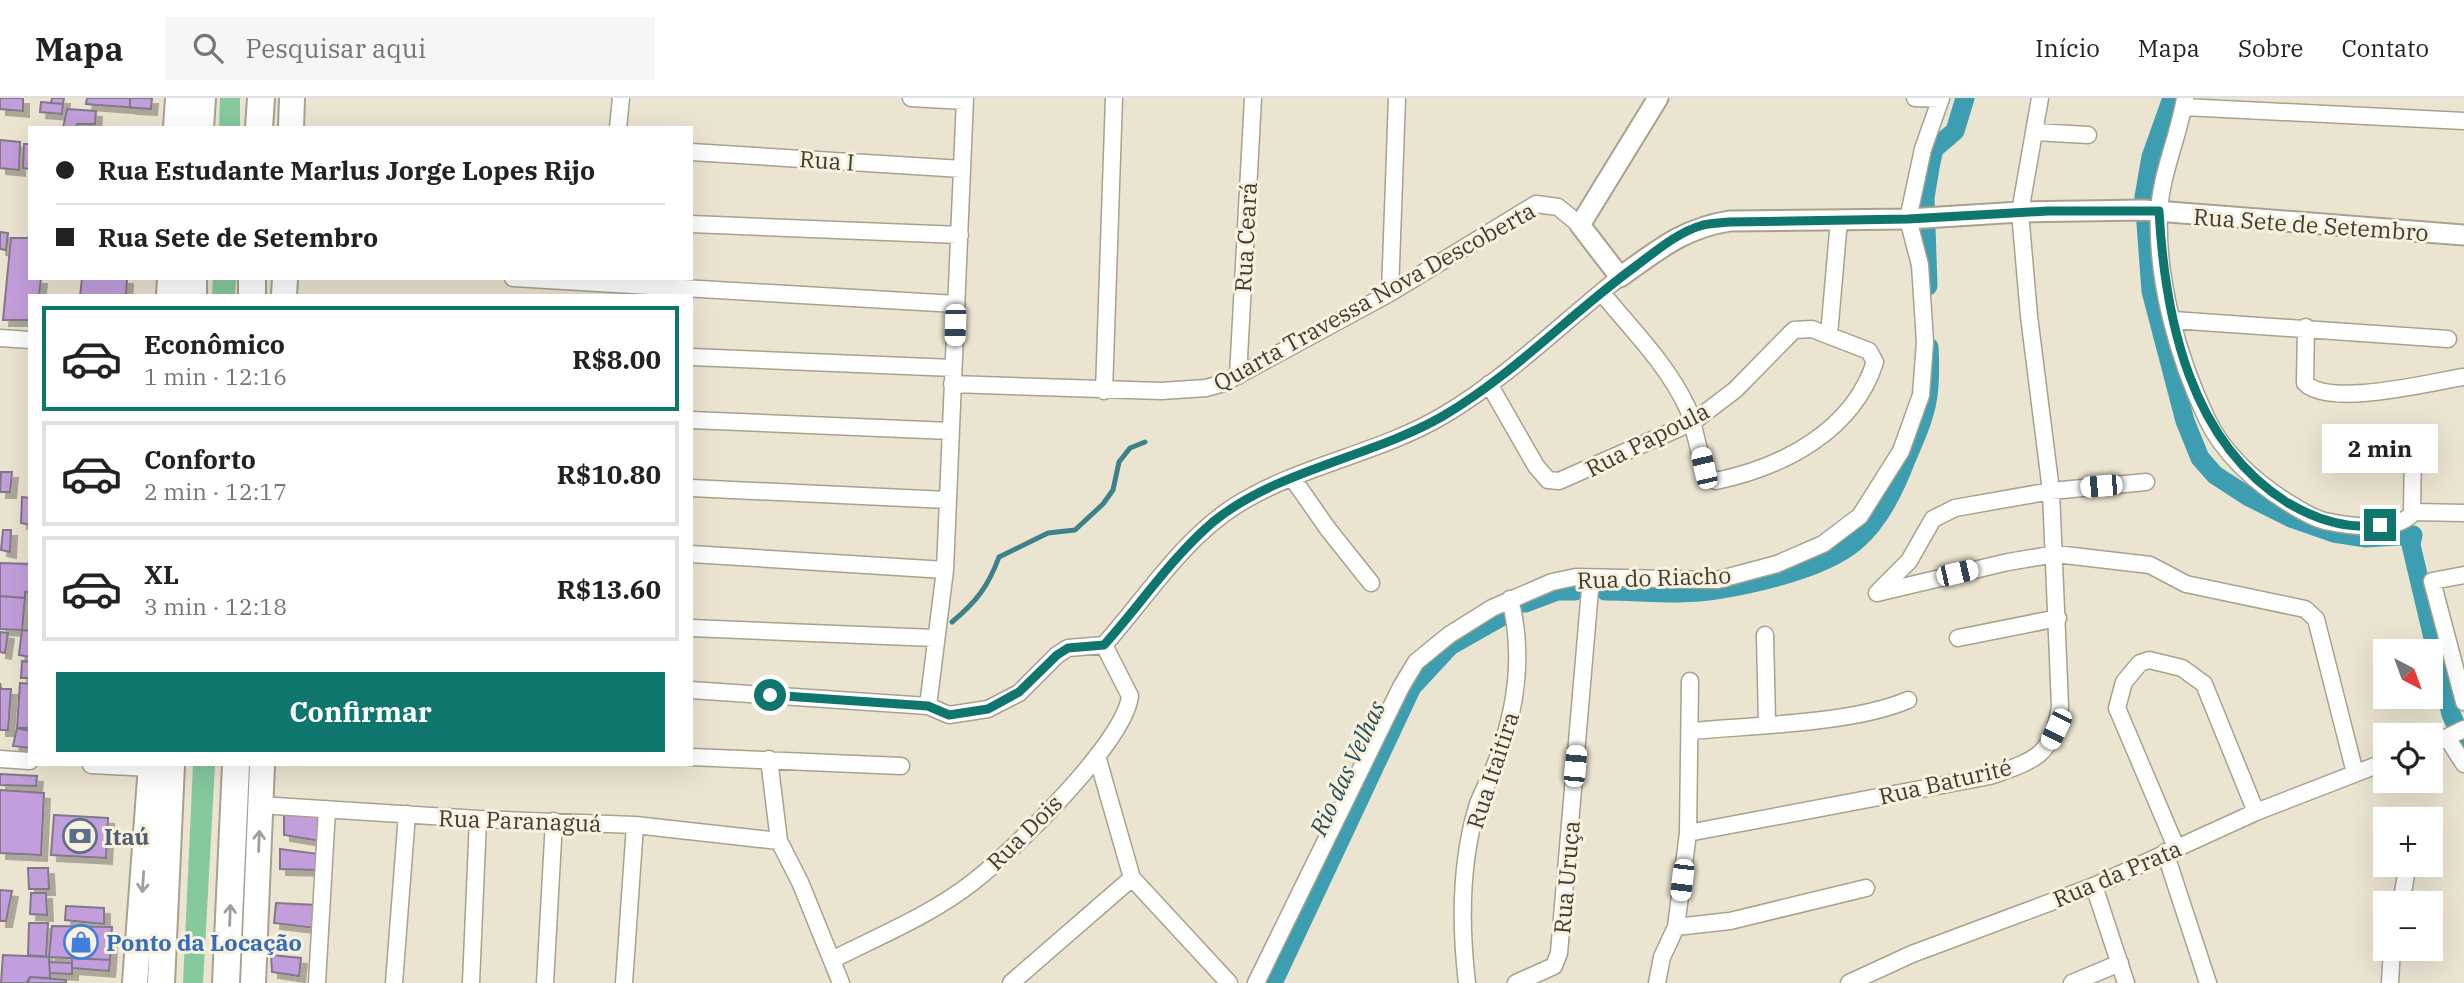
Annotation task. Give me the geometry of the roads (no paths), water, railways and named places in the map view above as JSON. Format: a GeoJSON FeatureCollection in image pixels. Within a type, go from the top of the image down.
{"type":"FeatureCollection","features":[{"type":"Feature","properties":{"kind":"highway"},"geometry":{"type":"LineString","coordinates":[[200,126],[202,98]]}},
{"type":"Feature","properties":{"kind":"highway"},"geometry":{"type":"LineString","coordinates":[[259,126],[261,98]]}},
{"type":"Feature","properties":{"kind":"highway"},"geometry":{"type":"LineString","coordinates":[[158,766],[161,983]]}},
{"type":"Feature","properties":{"kind":"highway"},"geometry":{"type":"LineString","coordinates":[[226,983],[236,766]]}},
{"type":"Feature","properties":{"kind":"main road"},"geometry":{"type":"LineString","coordinates":[[176,126],[178,98]]}},
{"type":"Feature","properties":{"kind":"main road"},"geometry":{"type":"LineString","coordinates":[[291,126],[292,98]]}},
{"type":"Feature","properties":{"kind":"main road"},"geometry":{"type":"LineString","coordinates":[[135,983],[158,766]]}},
{"type":"Feature","properties":{"kind":"main road"},"geometry":{"type":"LineString","coordinates":[[253,983],[262,766]]}},
{"type":"Feature","properties":{"kind":"street"},"geometry":{"type":"LineString","coordinates":[[618,126],[621,98]]}},
{"type":"Feature","properties":{"kind":"street"},"geometry":{"type":"LineString","coordinates":[[911,98],[965,99],[944,570],[928,706]]}},
{"type":"Feature","properties":{"kind":"street"},"geometry":{"type":"LineString","coordinates":[[1104,391],[1114,98]]}},
{"type":"Feature","properties":{"kind":"street","name":"Rua Ceará"},"geometry":{"type":"LineString","coordinates":[[1238,376],[1253,98]]}},
{"type":"Feature","properties":{"kind":"street"},"geometry":{"type":"LineString","coordinates":[[1390,293],[1397,98]]}},
{"type":"Feature","properties":{"kind":"street"},"geometry":{"type":"LineString","coordinates":[[1580,225],[1658,98]]}},
{"type":"Feature","properties":{"kind":"street"},"geometry":{"type":"LineString","coordinates":[[1913,219],[1923,149],[1941,98],[1915,98]]}},
{"type":"Feature","properties":{"kind":"street","name":"Rua Baturité"},"geometry":{"type":"LineString","coordinates":[[1688,833],[1990,776],[2034,758],[2047,749],[2056,729],[2060,706],[2056,554],[2020,212],[2040,98]]}},
{"type":"Feature","properties":{"kind":"street"},"geometry":{"type":"LineString","coordinates":[[2151,211],[2184,103],[2464,121]]}},
{"type":"Feature","properties":{"kind":"street"},"geometry":{"type":"LineString","coordinates":[[2035,132],[2088,135]]}},
{"type":"Feature","properties":{"kind":"street","name":"Rua I"},"geometry":{"type":"LineString","coordinates":[[693,152],[962,169]]}},
{"type":"Feature","properties":{"kind":"street","name":"Quarta Travessa Nova Descoberta"},"geometry":{"type":"LineString","coordinates":[[693,357],[953,376],[1104,391],[1206,388],[1238,376],[1390,293],[1536,204],[1559,207],[1580,225],[1620,277]]}},
{"type":"Feature","properties":{"kind":"street","name":"Rua Sete de Setembro"},"geometry":{"type":"LineString","coordinates":[[2151,211],[2172,320],[2207,420],[2228,451],[2262,486],[2320,520],[2362,527],[2397,522],[2410,517],[2414,510]]}},
{"type":"Feature","properties":{"kind":"street","name":"Rua Sete de Setembro"},"geometry":{"type":"LineString","coordinates":[[1104,645],[1213,522],[1245,500],[1392,442],[1444,415],[1489,384],[1620,277],[1678,236],[1703,225],[1730,222],[1913,219],[2020,212],[2151,211],[2464,234]]}},
{"type":"Feature","properties":{"kind":"street","name":"Rua do Riacho"},"geometry":{"type":"LineString","coordinates":[[1256,983],[1401,687],[1416,662],[1448,635],[1512,607],[1552,582],[1576,577],[1658,580],[1729,577],[1777,564],[1823,544],[1860,516],[1901,451],[1921,395],[1925,342],[1920,265],[1913,219]]}},
{"type":"Feature","properties":{"kind":"street"},"geometry":{"type":"LineString","coordinates":[[1602,293],[1654,356],[1680,394],[1693,422],[1704,468],[1711,479],[1723,479],[1762,467],[1808,445],[1839,423],[1873,369],[1875,358],[1869,351],[1829,335],[1839,220]]}},
{"type":"Feature","properties":{"kind":"street"},"geometry":{"type":"LineString","coordinates":[[693,224],[960,235]]}},
{"type":"Feature","properties":{"kind":"street"},"geometry":{"type":"LineString","coordinates":[[617,280],[635,290],[956,304]]}},
{"type":"Feature","properties":{"kind":"street"},"geometry":{"type":"LineString","coordinates":[[2172,320],[2306,327],[2448,339]]}},
{"type":"Feature","properties":{"kind":"street"},"geometry":{"type":"LineString","coordinates":[[2306,327],[2305,383],[2320,391],[2376,391],[2464,377]]}},
{"type":"Feature","properties":{"kind":"street","name":"Rua Papoula"},"geometry":{"type":"LineString","coordinates":[[1489,384],[1536,466],[1548,480],[1569,478],[1693,422],[1744,382],[1794,330],[1812,328],[1829,335]]}},
{"type":"Feature","properties":{"kind":"street"},"geometry":{"type":"LineString","coordinates":[[0,338],[28,340]]}},
{"type":"Feature","properties":{"kind":"street"},"geometry":{"type":"LineString","coordinates":[[693,420],[950,431]]}},
{"type":"Feature","properties":{"kind":"street"},"geometry":{"type":"LineString","coordinates":[[2413,446],[2414,510],[2464,513]]}},
{"type":"Feature","properties":{"kind":"street"},"geometry":{"type":"LineString","coordinates":[[1293,479],[1328,530],[1371,583]]}},
{"type":"Feature","properties":{"kind":"street"},"geometry":{"type":"LineString","coordinates":[[2146,482],[2051,491],[1955,508],[1933,519],[1909,561],[1877,593],[2008,562],[2056,554],[2150,565],[2186,584],[2294,606],[2313,615],[2355,773]]}},
{"type":"Feature","properties":{"kind":"street"},"geometry":{"type":"LineString","coordinates":[[693,488],[947,500]]}},
{"type":"Feature","properties":{"kind":"street"},"geometry":{"type":"LineString","coordinates":[[693,554],[944,570]]}},
{"type":"Feature","properties":{"kind":"street"},"geometry":{"type":"LineString","coordinates":[[2464,575],[2432,581],[2464,702]]}},
{"type":"Feature","properties":{"kind":"street","name":"Rua Uruça"},"geometry":{"type":"LineString","coordinates":[[1516,983],[1554,966],[1559,953],[1591,578]]}},
{"type":"Feature","properties":{"kind":"street","name":"Rua Itaitira"},"geometry":{"type":"LineString","coordinates":[[1467,983],[1461,930],[1466,867],[1478,806],[1507,734],[1518,687],[1512,607]]}},
{"type":"Feature","properties":{"kind":"street"},"geometry":{"type":"LineString","coordinates":[[1958,638],[2058,618]]}},
{"type":"Feature","properties":{"kind":"street"},"geometry":{"type":"LineString","coordinates":[[693,628],[935,638]]}},
{"type":"Feature","properties":{"kind":"street"},"geometry":{"type":"LineString","coordinates":[[1765,635],[1767,723]]}},
{"type":"Feature","properties":{"kind":"street"},"geometry":{"type":"LineString","coordinates":[[693,690],[928,706],[949,715],[988,709],[1019,692],[1057,655],[1068,648],[1104,645]]}},
{"type":"Feature","properties":{"kind":"street","name":"Rua Dois"},"geometry":{"type":"LineString","coordinates":[[832,960],[911,920],[972,883],[1028,831],[1097,756],[1127,712],[1130,696],[1104,645]]}},
{"type":"Feature","properties":{"kind":"street"},"geometry":{"type":"LineString","coordinates":[[2208,983],[2170,850],[2117,708],[2124,682],[2140,663],[2149,660],[2163,662],[2195,676],[2204,684],[2256,813]]}},
{"type":"Feature","properties":{"kind":"street"},"geometry":{"type":"LineString","coordinates":[[1657,983],[1662,957],[1676,927],[1688,833],[1692,731],[1690,681]]}},
{"type":"Feature","properties":{"kind":"street"},"geometry":{"type":"LineString","coordinates":[[1692,731],[1867,712],[1908,700]]}},
{"type":"Feature","properties":{"kind":"street"},"geometry":{"type":"LineString","coordinates":[[2456,734],[2464,764]]}},
{"type":"Feature","properties":{"kind":"street"},"geometry":{"type":"LineString","coordinates":[[1097,756],[1132,878],[1229,983]]}},
{"type":"Feature","properties":{"kind":"street"},"geometry":{"type":"LineString","coordinates":[[693,757],[901,766]]}},
{"type":"Feature","properties":{"kind":"street"},"geometry":{"type":"LineString","coordinates":[[0,759],[28,761]]}},
{"type":"Feature","properties":{"kind":"street"},"geometry":{"type":"LineString","coordinates":[[769,759],[779,841],[800,882],[841,983]]}},
{"type":"Feature","properties":{"kind":"street","name":"Rua da Prata"},"geometry":{"type":"LineString","coordinates":[[1849,983],[1912,954],[2094,886],[2256,813],[2373,766]]}},
{"type":"Feature","properties":{"kind":"street","name":"Rua Paranaguá"},"geometry":{"type":"LineString","coordinates":[[260,805],[478,819],[635,825],[779,841]]}},
{"type":"Feature","properties":{"kind":"street"},"geometry":{"type":"LineString","coordinates":[[317,983],[327,809]]}},
{"type":"Feature","properties":{"kind":"street"},"geometry":{"type":"LineString","coordinates":[[394,983],[407,814]]}},
{"type":"Feature","properties":{"kind":"street"},"geometry":{"type":"LineString","coordinates":[[471,983],[478,819]]}},
{"type":"Feature","properties":{"kind":"street"},"geometry":{"type":"LineString","coordinates":[[545,983],[554,821]]}},
{"type":"Feature","properties":{"kind":"street"},"geometry":{"type":"LineString","coordinates":[[624,983],[635,825]]}},
{"type":"Feature","properties":{"kind":"street"},"geometry":{"type":"LineString","coordinates":[[1011,983],[1132,878]]}},
{"type":"Feature","properties":{"kind":"street"},"geometry":{"type":"LineString","coordinates":[[2094,886],[2126,983]]}},
{"type":"Feature","properties":{"kind":"street"},"geometry":{"type":"LineString","coordinates":[[1676,927],[1730,921],[1866,888]]}},
{"type":"Feature","properties":{"kind":"street"},"geometry":{"type":"LineString","coordinates":[[2390,983],[2391,961]]}},
{"type":"Feature","properties":{"kind":"street"},"geometry":{"type":"LineString","coordinates":[[2071,983],[2120,963]]}},
{"type":"Feature","properties":{"kind":"waterway","name":"Rio das Velhas"},"geometry":{"type":"LineString","coordinates":[[1928,286],[1925,198],[1931,162],[1934,149],[1955,131],[1965,98]]}},
{"type":"Feature","properties":{"kind":"waterway"},"geometry":{"type":"LineString","coordinates":[[2172,98],[2151,157],[2144,197],[2151,291],[2185,421],[2200,458],[2215,475],[2249,497],[2291,518],[2334,533],[2366,538],[2413,535],[2411,545],[2451,714],[2464,743]]}},
{"type":"Feature","properties":{"kind":"waterway","name":"Rio das Velhas"},"geometry":{"type":"LineString","coordinates":[[1605,591],[1689,593],[1717,590],[1770,579],[1809,567],[1843,551],[1865,533],[1886,504],[1897,482],[1926,406],[1929,347]]}},
{"type":"Feature","properties":{"kind":"waterway"},"geometry":{"type":"LineString","coordinates":[[952,622],[980,593],[999,557],[1048,533],[1075,530],[1103,504],[1113,490],[1119,462],[1130,448],[1145,442]]}},
{"type":"Feature","properties":{"kind":"waterway","name":"Rio das Velhas"},"geometry":{"type":"LineString","coordinates":[[1525,603],[1557,591],[1575,591]]}},
{"type":"Feature","properties":{"kind":"waterway","name":"Rio das Velhas"},"geometry":{"type":"LineString","coordinates":[[1273,983],[1412,687],[1450,646],[1510,612]]}},
{"type":"Feature","properties":{"kind":"place","name":"Itaú"},"geometry":{"type":"Point","coordinates":[80,836]}},
{"type":"Feature","properties":{"kind":"place","name":"Ponto da Locação"},"geometry":{"type":"Point","coordinates":[81,942]}}]}
